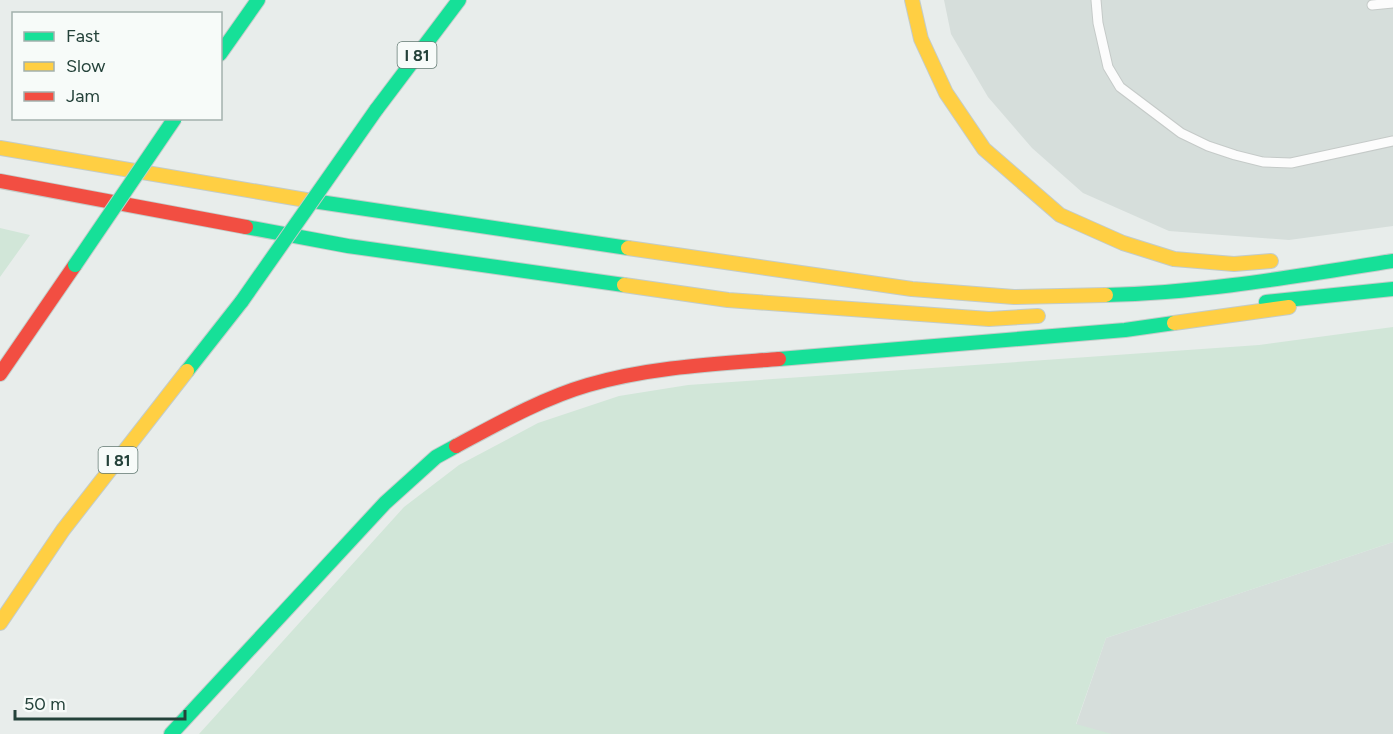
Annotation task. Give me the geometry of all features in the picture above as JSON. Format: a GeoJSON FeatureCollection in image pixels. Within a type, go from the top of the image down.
{"type":"FeatureCollection","features":[{"type":"Feature","properties":{"kind":"highway"},"geometry":{"type":"LineString","coordinates":[[222,51],[258,0]]}},
{"type":"Feature","properties":{"kind":"highway","name":"I 81"},"geometry":{"type":"LineString","coordinates":[[0,623],[63,530],[242,301],[376,110],[459,0]]}},
{"type":"Feature","properties":{"kind":"highway"},"geometry":{"type":"LineString","coordinates":[[912,0],[921,39],[946,93],[984,149],[1060,215],[1123,243],[1174,259],[1234,264],[1280,261]]}},
{"type":"Feature","properties":{"kind":"highway"},"geometry":{"type":"LineString","coordinates":[[0,352],[75,265],[175,120]]}},
{"type":"Feature","properties":{"kind":"highway"},"geometry":{"type":"LineString","coordinates":[[0,148],[360,209],[912,289],[1014,297],[1141,294],[1245,285],[1393,261]]}},
{"type":"Feature","properties":{"kind":"highway"},"geometry":{"type":"LineString","coordinates":[[0,181],[348,246],[728,300],[989,319],[1049,316]]}},
{"type":"Feature","properties":{"kind":"highway"},"geometry":{"type":"LineString","coordinates":[[1325,257],[1393,253]]}},
{"type":"Feature","properties":{"kind":"highway"},"geometry":{"type":"LineString","coordinates":[[0,374],[65,277]]}},
{"type":"Feature","properties":{"kind":"highway"},"geometry":{"type":"LineString","coordinates":[[1169,309],[1217,307],[1393,291]]}},
{"type":"Feature","properties":{"kind":"highway"},"geometry":{"type":"LineString","coordinates":[[171,734],[385,503],[436,457],[513,415],[588,385],[671,368],[1125,330],[1393,291]]}},
{"type":"Feature","properties":{"kind":"lane"},"geometry":{"type":"LineString","coordinates":[[1096,0],[1098,22],[1108,67],[1120,87],[1181,133],[1208,146],[1263,162],[1291,163],[1393,141]]}},
{"type":"Feature","properties":{"kind":"lane"},"geometry":{"type":"LineString","coordinates":[[1372,5],[1393,3]]}},
{"type":"Feature","properties":{"kind":"shaded area"},"geometry":{"type":"Polygon","coordinates":[[[944,0],[1393,0],[1393,226],[1289,240],[1169,231],[1083,193],[1032,148],[988,97],[951,34],[944,0]]]}},
{"type":"Feature","properties":{"kind":"shaded area"},"geometry":{"type":"Polygon","coordinates":[[[1393,542],[1393,734],[1073,734],[1106,638],[1393,542]]]}},
{"type":"Feature","properties":{"kind":"green space"},"geometry":{"type":"Polygon","coordinates":[[[0,228],[30,235],[0,277],[0,228]]]}},
{"type":"Feature","properties":{"kind":"green space"},"geometry":{"type":"Polygon","coordinates":[[[1393,327],[1393,542],[1106,638],[1076,724],[1112,734],[199,734],[404,507],[459,465],[538,423],[619,396],[688,385],[1259,345],[1393,327]]]}},
{"type":"Feature","properties":{"kind":"traffic: fast"},"geometry":{"type":"LineString","coordinates":[[222,51],[258,0]]}},
{"type":"Feature","properties":{"kind":"traffic: fast"},"geometry":{"type":"LineString","coordinates":[[376,110],[459,0]]}},
{"type":"Feature","properties":{"kind":"traffic: fast"},"geometry":{"type":"LineString","coordinates":[[242,301],[376,110]]}},
{"type":"Feature","properties":{"kind":"traffic: fast"},"geometry":{"type":"LineString","coordinates":[[75,265],[174,120]]}},
{"type":"Feature","properties":{"kind":"traffic: fast"},"geometry":{"type":"LineString","coordinates":[[306,200],[628,248]]}},
{"type":"Feature","properties":{"kind":"traffic: fast"},"geometry":{"type":"LineString","coordinates":[[246,227],[348,246],[624,285]]}},
{"type":"Feature","properties":{"kind":"traffic: fast"},"geometry":{"type":"LineString","coordinates":[[1106,295],[1214,287],[1393,261]]}},
{"type":"Feature","properties":{"kind":"traffic: fast"},"geometry":{"type":"LineString","coordinates":[[1266,302],[1393,289]]}},
{"type":"Feature","properties":{"kind":"traffic: fast"},"geometry":{"type":"LineString","coordinates":[[187,371],[242,301]]}},
{"type":"Feature","properties":{"kind":"traffic: fast"},"geometry":{"type":"LineString","coordinates":[[779,359],[1125,330],[1174,323]]}},
{"type":"Feature","properties":{"kind":"traffic: fast"},"geometry":{"type":"LineString","coordinates":[[171,734],[385,503],[436,457],[456,446]]}},
{"type":"Feature","properties":{"kind":"traffic: slow"},"geometry":{"type":"LineString","coordinates":[[912,0],[921,39],[946,93],[984,149],[1060,215],[1123,243],[1174,259],[1234,264],[1271,261]]}},
{"type":"Feature","properties":{"kind":"traffic: slow"},"geometry":{"type":"LineString","coordinates":[[0,148],[306,200]]}},
{"type":"Feature","properties":{"kind":"traffic: slow"},"geometry":{"type":"LineString","coordinates":[[628,248],[912,289],[1014,297],[1106,295]]}},
{"type":"Feature","properties":{"kind":"traffic: slow"},"geometry":{"type":"LineString","coordinates":[[624,285],[728,300],[989,319],[1038,316]]}},
{"type":"Feature","properties":{"kind":"traffic: slow"},"geometry":{"type":"LineString","coordinates":[[1174,323],[1289,307]]}},
{"type":"Feature","properties":{"kind":"traffic: slow"},"geometry":{"type":"LineString","coordinates":[[0,623],[63,530],[187,371]]}},
{"type":"Feature","properties":{"kind":"traffic: jam"},"geometry":{"type":"LineString","coordinates":[[0,181],[246,227]]}},
{"type":"Feature","properties":{"kind":"traffic: jam"},"geometry":{"type":"LineString","coordinates":[[0,374],[75,265]]}},
{"type":"Feature","properties":{"kind":"traffic: jam"},"geometry":{"type":"LineString","coordinates":[[456,446],[537,404],[588,385],[659,370],[779,359]]}}]}
